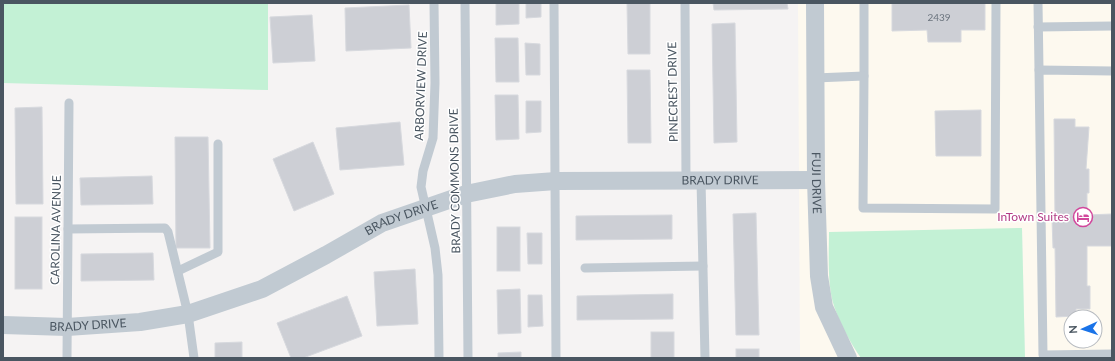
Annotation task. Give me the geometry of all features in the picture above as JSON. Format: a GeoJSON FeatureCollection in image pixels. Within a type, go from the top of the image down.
{"type":"FeatureCollection","features":[{"type":"Feature","properties":{"kind":"street","name":"FUJI DRIVE"},"geometry":{"type":"LineString","coordinates":[[815,3],[816,180],[819,276],[824,307],[848,358]]}},
{"type":"Feature","properties":{"kind":"street","name":"BRADY DRIVE"},"geometry":{"type":"LineString","coordinates":[[3,325],[67,327],[140,322],[188,314],[262,289],[326,256],[382,223],[466,194],[515,184],[556,181],[816,180]]}},
{"type":"Feature","properties":{"kind":"lane","name":"ARBORVIEW DRIVE"},"geometry":{"type":"LineString","coordinates":[[434,3],[435,82],[433,138],[421,187],[427,207],[438,275],[439,358]]}},
{"type":"Feature","properties":{"kind":"lane","name":"BRADY COMMONS DRIVE"},"geometry":{"type":"LineString","coordinates":[[465,3],[468,358]]}},
{"type":"Feature","properties":{"kind":"lane"},"geometry":{"type":"LineString","coordinates":[[554,3],[556,358]]}},
{"type":"Feature","properties":{"kind":"lane","name":"PINECREST DRIVE"},"geometry":{"type":"LineString","coordinates":[[684,3],[694,180],[703,266],[705,358]]}},
{"type":"Feature","properties":{"kind":"lane"},"geometry":{"type":"LineString","coordinates":[[864,3],[863,208],[995,209],[996,3]]}},
{"type":"Feature","properties":{"kind":"lane"},"geometry":{"type":"LineString","coordinates":[[1038,3],[1043,355],[1112,354]]}},
{"type":"Feature","properties":{"kind":"lane"},"geometry":{"type":"LineString","coordinates":[[1038,27],[1112,26]]}},
{"type":"Feature","properties":{"kind":"lane"},"geometry":{"type":"LineString","coordinates":[[1039,70],[1112,71]]}},
{"type":"Feature","properties":{"kind":"lane"},"geometry":{"type":"LineString","coordinates":[[815,78],[864,76]]}},
{"type":"Feature","properties":{"kind":"lane","name":"CAROLINA AVENUE"},"geometry":{"type":"LineString","coordinates":[[67,358],[69,103]]}},
{"type":"Feature","properties":{"kind":"lane"},"geometry":{"type":"LineString","coordinates":[[178,271],[218,252],[218,144]]}},
{"type":"Feature","properties":{"kind":"lane"},"geometry":{"type":"LineString","coordinates":[[68,229],[165,228],[168,232],[188,314],[194,358]]}},
{"type":"Feature","properties":{"kind":"lane"},"geometry":{"type":"LineString","coordinates":[[585,268],[703,266]]}},
{"type":"Feature","properties":{"kind":"shaded area"},"geometry":{"type":"Polygon","coordinates":[[[798,3],[1112,3],[1112,358],[1025,358],[1022,228],[851,343],[861,358],[800,358],[798,3]]]}},
{"type":"Feature","properties":{"kind":"green space"},"geometry":{"type":"Polygon","coordinates":[[[3,3],[268,3],[268,90],[3,83],[3,3]]]}},
{"type":"Feature","properties":{"kind":"green space"},"geometry":{"type":"Polygon","coordinates":[[[1022,228],[1025,358],[861,358],[842,326],[834,306],[830,288],[829,232],[1022,228]]]}},
{"type":"Feature","properties":{"kind":"building"},"geometry":{"type":"Polygon","coordinates":[[[496,3],[519,3],[519,24],[496,25],[496,3]]]}},
{"type":"Feature","properties":{"kind":"building"},"geometry":{"type":"Polygon","coordinates":[[[526,3],[541,3],[541,17],[526,18],[526,3]]]}},
{"type":"Feature","properties":{"kind":"building"},"geometry":{"type":"Polygon","coordinates":[[[627,3],[650,3],[650,54],[628,54],[627,3]]]}},
{"type":"Feature","properties":{"kind":"building"},"geometry":{"type":"Polygon","coordinates":[[[713,3],[787,3],[788,9],[714,10],[713,3]]]}},
{"type":"Feature","properties":{"kind":"building"},"geometry":{"type":"Polygon","coordinates":[[[892,3],[985,3],[985,30],[961,30],[961,42],[928,42],[927,30],[892,31],[892,3]]]}},
{"type":"Feature","properties":{"kind":"building"},"geometry":{"type":"Polygon","coordinates":[[[409,5],[411,48],[346,51],[345,8],[409,5]]]}},
{"type":"Feature","properties":{"kind":"building"},"geometry":{"type":"Polygon","coordinates":[[[312,15],[315,61],[273,63],[270,17],[312,15]]]}},
{"type":"Feature","properties":{"kind":"building"},"geometry":{"type":"Polygon","coordinates":[[[735,23],[737,142],[714,143],[712,24],[735,23]]]}},
{"type":"Feature","properties":{"kind":"building"},"geometry":{"type":"Polygon","coordinates":[[[495,38],[518,38],[519,82],[496,82],[495,38]]]}},
{"type":"Feature","properties":{"kind":"building"},"geometry":{"type":"Polygon","coordinates":[[[525,43],[540,44],[540,75],[526,75],[525,43]]]}},
{"type":"Feature","properties":{"kind":"building"},"geometry":{"type":"Polygon","coordinates":[[[627,70],[650,70],[651,143],[628,143],[627,70]]]}},
{"type":"Feature","properties":{"kind":"building"},"geometry":{"type":"Polygon","coordinates":[[[495,95],[518,95],[519,139],[496,140],[495,95]]]}},
{"type":"Feature","properties":{"kind":"building"},"geometry":{"type":"Polygon","coordinates":[[[526,101],[541,101],[541,132],[526,133],[526,101]]]}},
{"type":"Feature","properties":{"kind":"building"},"geometry":{"type":"Polygon","coordinates":[[[42,107],[43,204],[16,204],[15,108],[42,107]]]}},
{"type":"Feature","properties":{"kind":"building"},"geometry":{"type":"Polygon","coordinates":[[[981,110],[981,156],[936,156],[935,111],[981,110]]]}},
{"type":"Feature","properties":{"kind":"building","name":"InTown Suites"},"geometry":{"type":"Polygon","coordinates":[[[1054,119],[1075,119],[1075,127],[1089,127],[1086,169],[1089,169],[1087,215],[1112,214],[1112,246],[1087,246],[1087,286],[1090,286],[1090,309],[1063,309],[1063,317],[1056,317],[1055,248],[1053,248],[1052,219],[1055,219],[1054,119]]]}},
{"type":"Feature","properties":{"kind":"building"},"geometry":{"type":"Polygon","coordinates":[[[400,122],[404,165],[340,170],[336,128],[400,122]]]}},
{"type":"Feature","properties":{"kind":"building"},"geometry":{"type":"Polygon","coordinates":[[[175,137],[208,137],[210,248],[176,248],[175,137]]]}},
{"type":"Feature","properties":{"kind":"building"},"geometry":{"type":"Polygon","coordinates":[[[313,142],[334,194],[294,211],[273,159],[313,142]]]}},
{"type":"Feature","properties":{"kind":"building"},"geometry":{"type":"Polygon","coordinates":[[[152,176],[153,204],[81,205],[80,178],[152,176]]]}},
{"type":"Feature","properties":{"kind":"building"},"geometry":{"type":"Polygon","coordinates":[[[756,213],[759,335],[736,335],[733,214],[756,213]]]}},
{"type":"Feature","properties":{"kind":"building"},"geometry":{"type":"Polygon","coordinates":[[[672,215],[672,239],[576,240],[576,216],[672,215]]]}},
{"type":"Feature","properties":{"kind":"building"},"geometry":{"type":"Polygon","coordinates":[[[15,217],[42,217],[42,289],[15,289],[15,217]]]}},
{"type":"Feature","properties":{"kind":"building"},"geometry":{"type":"Polygon","coordinates":[[[497,227],[520,227],[520,271],[497,271],[497,227]]]}},
{"type":"Feature","properties":{"kind":"building"},"geometry":{"type":"Polygon","coordinates":[[[527,233],[542,233],[542,264],[528,264],[527,233]]]}},
{"type":"Feature","properties":{"kind":"building"},"geometry":{"type":"Polygon","coordinates":[[[153,253],[154,280],[81,281],[81,254],[153,253]]]}},
{"type":"Feature","properties":{"kind":"building"},"geometry":{"type":"Polygon","coordinates":[[[415,269],[418,324],[377,326],[374,272],[415,269]]]}},
{"type":"Feature","properties":{"kind":"building"},"geometry":{"type":"Polygon","coordinates":[[[520,289],[521,333],[498,334],[497,290],[520,289]]]}},
{"type":"Feature","properties":{"kind":"building"},"geometry":{"type":"Polygon","coordinates":[[[673,294],[673,319],[577,320],[577,296],[673,294]]]}},
{"type":"Feature","properties":{"kind":"building"},"geometry":{"type":"Polygon","coordinates":[[[528,295],[542,295],[543,326],[528,327],[528,295]]]}},
{"type":"Feature","properties":{"kind":"building"},"geometry":{"type":"Polygon","coordinates":[[[347,296],[362,336],[303,358],[291,358],[277,323],[347,296]]]}},
{"type":"Feature","properties":{"kind":"building"},"geometry":{"type":"Polygon","coordinates":[[[651,332],[674,332],[674,358],[651,358],[651,332]]]}},
{"type":"Feature","properties":{"kind":"building"},"geometry":{"type":"Polygon","coordinates":[[[242,342],[242,358],[215,358],[215,343],[242,342]]]}},
{"type":"Feature","properties":{"kind":"building"},"geometry":{"type":"Polygon","coordinates":[[[736,349],[759,349],[759,358],[736,358],[736,349]]]}},
{"type":"Feature","properties":{"kind":"building"},"geometry":{"type":"Polygon","coordinates":[[[521,352],[521,358],[498,358],[498,353],[521,352]]]}},
{"type":"Feature","properties":{"kind":"place","name":"InTown Suites"},"geometry":{"type":"Point","coordinates":[1083,217]}}]}
